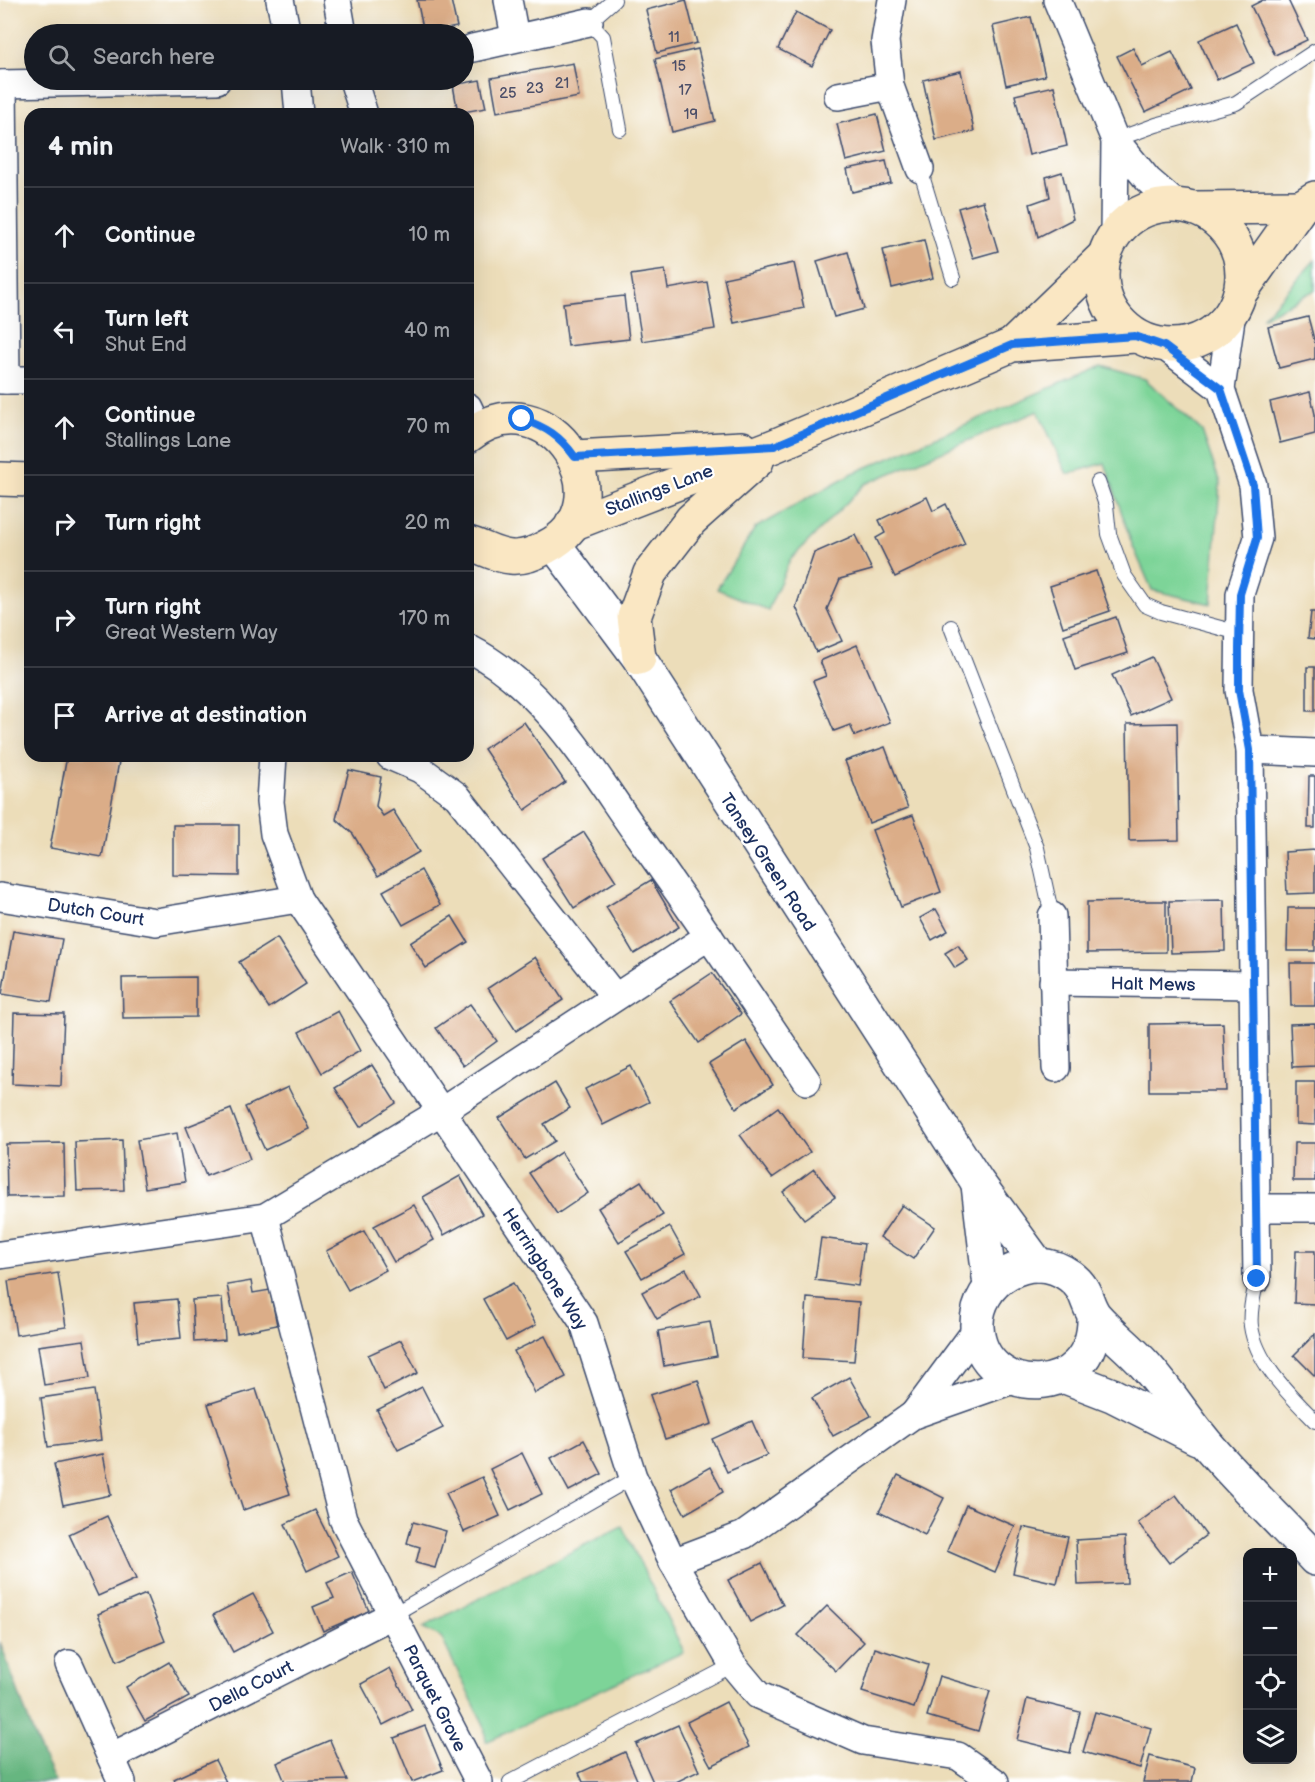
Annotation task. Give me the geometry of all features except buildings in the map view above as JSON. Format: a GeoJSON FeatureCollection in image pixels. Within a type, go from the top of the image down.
{"type":"FeatureCollection","features":[{"type":"Feature","properties":{"kind":"main road"},"geometry":{"type":"LineString","coordinates":[[1308,203],[1214,332],[1190,344],[1149,341],[1113,315],[1101,285],[1109,246],[1132,216],[1153,207],[1308,203]]}},
{"type":"Feature","properties":{"kind":"main road"},"geometry":{"type":"LineString","coordinates":[[1186,207],[1217,221],[1234,241],[1242,265],[1236,302]]}},
{"type":"Feature","properties":{"kind":"main road","name":"Stallings Lane"},"geometry":{"type":"LineString","coordinates":[[1012,345],[1109,246]]}},
{"type":"Feature","properties":{"kind":"main road","name":"Stallings Lane"},"geometry":{"type":"LineString","coordinates":[[474,544],[492,554],[514,557],[535,553],[563,534],[1012,345],[1149,341]]}},
{"type":"Feature","properties":{"kind":"main road"},"geometry":{"type":"LineString","coordinates":[[474,424],[522,419],[543,426],[562,439],[575,457],[582,479],[581,502],[563,534]]}},
{"type":"Feature","properties":{"kind":"main road"},"geometry":{"type":"LineString","coordinates":[[575,457],[774,446]]}},
{"type":"Feature","properties":{"kind":"main road"},"geometry":{"type":"LineString","coordinates":[[639,658],[634,617],[650,573],[691,520],[774,446]]}},
{"type":"Feature","properties":{"kind":"main road"},"geometry":{"type":"LineString","coordinates":[[0,479],[24,480]]}},
{"type":"Feature","properties":{"kind":"street"},"geometry":{"type":"LineString","coordinates":[[280,0],[285,24]]}},
{"type":"Feature","properties":{"kind":"street"},"geometry":{"type":"LineString","coordinates":[[338,0],[342,24]]}},
{"type":"Feature","properties":{"kind":"street"},"geometry":{"type":"LineString","coordinates":[[508,0],[515,37]]}},
{"type":"Feature","properties":{"kind":"street"},"geometry":{"type":"LineString","coordinates":[[892,0],[885,41],[890,86],[920,169]]}},
{"type":"Feature","properties":{"kind":"street"},"geometry":{"type":"LineString","coordinates":[[1057,0],[1115,140],[1148,180],[1186,207]]}},
{"type":"Feature","properties":{"kind":"street"},"geometry":{"type":"LineString","coordinates":[[474,48],[589,22]]}},
{"type":"Feature","properties":{"kind":"street"},"geometry":{"type":"LineString","coordinates":[[12,380],[1,84],[24,84]]}},
{"type":"Feature","properties":{"kind":"street"},"geometry":{"type":"LineString","coordinates":[[838,96],[890,86]]}},
{"type":"Feature","properties":{"kind":"street"},"geometry":{"type":"LineString","coordinates":[[297,90],[298,108]]}},
{"type":"Feature","properties":{"kind":"street"},"geometry":{"type":"LineString","coordinates":[[356,90],[362,108]]}},
{"type":"Feature","properties":{"kind":"street"},"geometry":{"type":"LineString","coordinates":[[1109,246],[1115,140]]}},
{"type":"Feature","properties":{"kind":"street"},"geometry":{"type":"LineString","coordinates":[[1236,302],[1221,389],[1253,485],[1257,527],[1257,538],[1240,594],[1239,633],[1239,690],[1250,750],[1252,985],[1258,1208],[1257,1279]]}},
{"type":"Feature","properties":{"kind":"street"},"geometry":{"type":"LineString","coordinates":[[1149,341],[1221,389]]}},
{"type":"Feature","properties":{"kind":"street","name":"Tansey Green Road"},"geometry":{"type":"LineString","coordinates":[[563,534],[639,658],[978,1183],[1038,1265]]}},
{"type":"Feature","properties":{"kind":"street"},"geometry":{"type":"LineString","coordinates":[[474,652],[521,682],[555,719],[709,936],[807,1081]]}},
{"type":"Feature","properties":{"kind":"street"},"geometry":{"type":"LineString","coordinates":[[1250,750],[1315,753]]}},
{"type":"Feature","properties":{"kind":"street","name":"Herringbone Way"},"geometry":{"type":"LineString","coordinates":[[273,762],[270,802],[274,834],[298,899],[584,1323],[633,1477],[673,1562],[733,1665],[758,1695],[864,1742],[958,1756],[995,1782]]}},
{"type":"Feature","properties":{"kind":"street"},"geometry":{"type":"LineString","coordinates":[[404,762],[420,769],[457,796],[615,997]]}},
{"type":"Feature","properties":{"kind":"street","name":"Dutch Court"},"geometry":{"type":"LineString","coordinates":[[0,897],[156,922],[298,899]]}},
{"type":"Feature","properties":{"kind":"street"},"geometry":{"type":"LineString","coordinates":[[1052,916],[1056,1068]]}},
{"type":"Feature","properties":{"kind":"street"},"geometry":{"type":"LineString","coordinates":[[0,1255],[265,1217],[442,1111],[709,936]]}},
{"type":"Feature","properties":{"kind":"street","name":"Halt Mews"},"geometry":{"type":"LineString","coordinates":[[1053,982],[1252,985]]}},
{"type":"Feature","properties":{"kind":"street","name":"Tansey Green Road"},"geometry":{"type":"LineString","coordinates":[[978,1183],[990,1286]]}},
{"type":"Feature","properties":{"kind":"street"},"geometry":{"type":"LineString","coordinates":[[1258,1208],[1315,1208]]}},
{"type":"Feature","properties":{"kind":"street","name":"Parquet Grove"},"geometry":{"type":"LineString","coordinates":[[265,1217],[343,1519],[479,1782]]}},
{"type":"Feature","properties":{"kind":"street"},"geometry":{"type":"LineString","coordinates":[[1038,1265],[1054,1268],[1075,1280],[1089,1299],[1094,1315],[1092,1344],[1075,1368],[1063,1376],[1031,1383],[1015,1379],[996,1367],[983,1350],[977,1329],[977,1314],[990,1286],[1012,1270],[1038,1265]]}},
{"type":"Feature","properties":{"kind":"street"},"geometry":{"type":"LineString","coordinates":[[1094,1315],[1145,1365],[1206,1443],[1315,1559]]}},
{"type":"Feature","properties":{"kind":"street"},"geometry":{"type":"LineString","coordinates":[[913,1414],[977,1329]]}},
{"type":"Feature","properties":{"kind":"street"},"geometry":{"type":"LineString","coordinates":[[1063,1376],[1112,1395],[1206,1443]]}},
{"type":"Feature","properties":{"kind":"street"},"geometry":{"type":"LineString","coordinates":[[673,1562],[744,1535],[913,1414],[1015,1379]]}},
{"type":"Feature","properties":{"kind":"street","name":"Della Court"},"geometry":{"type":"LineString","coordinates":[[111,1756],[392,1615]]}},
{"type":"Feature","properties":{"kind":"street"},"geometry":{"type":"LineString","coordinates":[[69,1664],[122,1782]]}},
{"type":"Feature","properties":{"kind":"lane"},"geometry":{"type":"LineString","coordinates":[[614,0],[589,22],[603,38],[620,129]]}},
{"type":"Feature","properties":{"kind":"lane"},"geometry":{"type":"LineString","coordinates":[[1115,140],[1156,124],[1236,103],[1315,51]]}},
{"type":"Feature","properties":{"kind":"lane"},"geometry":{"type":"LineString","coordinates":[[920,169],[953,278]]}},
{"type":"Feature","properties":{"kind":"lane"},"geometry":{"type":"LineString","coordinates":[[1098,482],[1106,505],[1109,534],[1124,575],[1145,605],[1171,615],[1239,633]]}},
{"type":"Feature","properties":{"kind":"lane"},"geometry":{"type":"LineString","coordinates":[[951,627],[1037,848],[1052,916]]}},
{"type":"Feature","properties":{"kind":"lane"},"geometry":{"type":"LineString","coordinates":[[1257,1279],[1250,1324],[1257,1347],[1284,1388],[1315,1421]]}},
{"type":"Feature","properties":{"kind":"lane"},"geometry":{"type":"LineString","coordinates":[[392,1615],[633,1477]]}},
{"type":"Feature","properties":{"kind":"lane"},"geometry":{"type":"LineString","coordinates":[[510,1782],[733,1665]]}},
{"type":"Feature","properties":{"kind":"green space"},"geometry":{"type":"Polygon","coordinates":[[[1315,260],[1315,290],[1262,318],[1315,260]]]}},
{"type":"Feature","properties":{"kind":"green space"},"geometry":{"type":"Polygon","coordinates":[[[1100,366],[1145,379],[1202,431],[1220,483],[1211,604],[1152,590],[1132,544],[1105,463],[1067,474],[1038,411],[865,484],[790,560],[768,610],[717,589],[755,528],[851,474],[1100,366]]]}},
{"type":"Feature","properties":{"kind":"green space"},"geometry":{"type":"Polygon","coordinates":[[[622,1526],[684,1652],[486,1742],[484,1725],[441,1637],[423,1627],[622,1526]]]}},
{"type":"Feature","properties":{"kind":"green space"},"geometry":{"type":"Polygon","coordinates":[[[0,1642],[36,1741],[55,1782],[0,1782],[0,1642]]]}},
{"type":"Feature","properties":{"kind":"route"},"geometry":{"type":"LineString","coordinates":[[522,419],[543,426],[562,439],[575,457],[774,446],[1012,345],[1135,336],[1164,346],[1221,389],[1253,485],[1257,538],[1240,594],[1239,649],[1239,690],[1250,750],[1252,985],[1258,1208],[1257,1279]]}}]}
